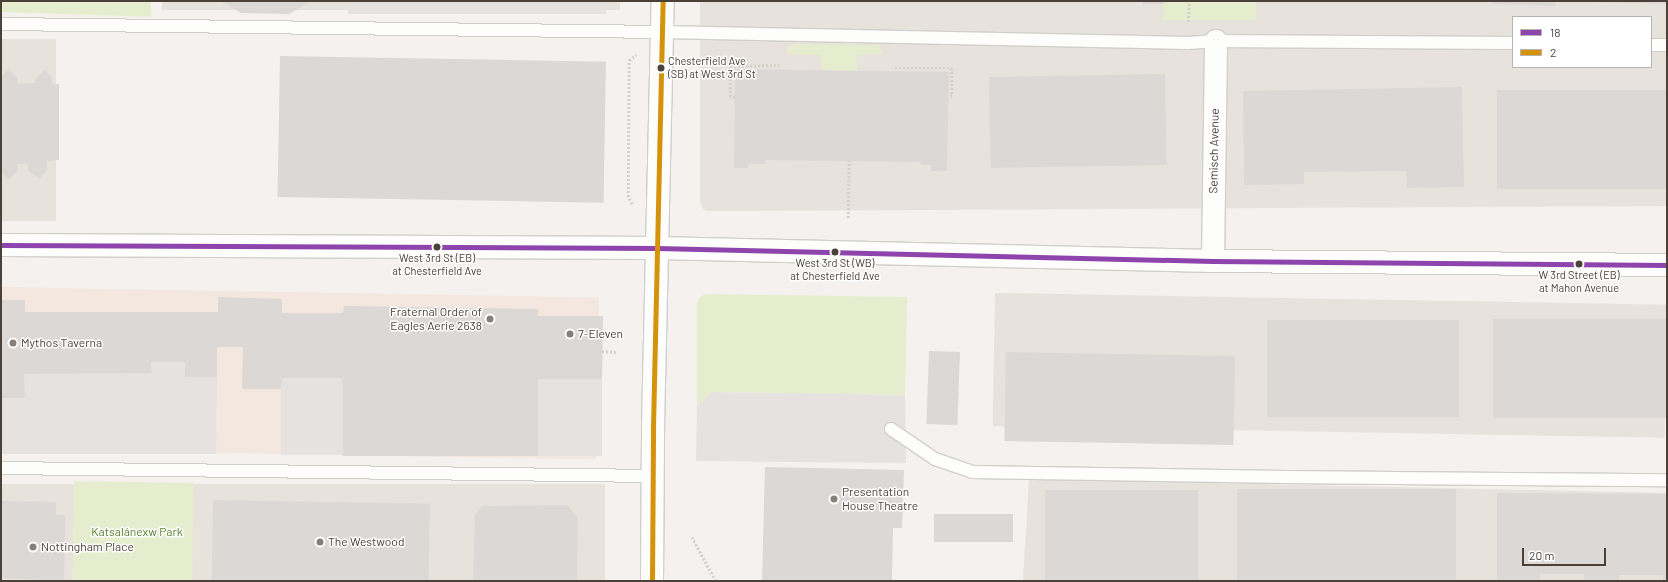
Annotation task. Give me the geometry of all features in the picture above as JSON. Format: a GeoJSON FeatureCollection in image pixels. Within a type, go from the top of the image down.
{"type":"FeatureCollection","features":[{"type":"Feature","properties":{"kind":"street"},"geometry":{"type":"LineString","coordinates":[[652,581],[662,1]]}},
{"type":"Feature","properties":{"kind":"street","name":"Semisch Avenue"},"geometry":{"type":"LineString","coordinates":[[1213,261],[1216,41]]}},
{"type":"Feature","properties":{"kind":"street"},"geometry":{"type":"LineString","coordinates":[[1,245],[657,248],[1213,261],[1667,265]]}},
{"type":"Feature","properties":{"kind":"lane"},"geometry":{"type":"LineString","coordinates":[[1,24],[662,32],[1188,43],[1216,41],[1512,44]]}},
{"type":"Feature","properties":{"kind":"lane"},"geometry":{"type":"LineString","coordinates":[[1652,45],[1667,45]]}},
{"type":"Feature","properties":{"kind":"lane"},"geometry":{"type":"LineString","coordinates":[[891,429],[936,459],[972,472],[1302,478],[1667,480]]}},
{"type":"Feature","properties":{"kind":"lane"},"geometry":{"type":"LineString","coordinates":[[1,468],[654,476]]}},
{"type":"Feature","properties":{"kind":"path"},"geometry":{"type":"LineString","coordinates":[[735,97],[730,97],[730,66],[779,65]]}},
{"type":"Feature","properties":{"kind":"path"},"geometry":{"type":"LineString","coordinates":[[895,68],[952,68],[952,96],[948,96]]}},
{"type":"Feature","properties":{"kind":"path"},"geometry":{"type":"LineString","coordinates":[[848,218],[849,161]]}},
{"type":"Feature","properties":{"kind":"path"},"geometry":{"type":"LineString","coordinates":[[602,351],[616,352]]}},
{"type":"Feature","properties":{"kind":"path"},"geometry":{"type":"LineString","coordinates":[[692,537],[716,581]]}},
{"type":"Feature","properties":{"kind":"shaded area"},"geometry":{"type":"Polygon","coordinates":[[[162,1],[620,1],[620,10],[162,10],[162,1]]]}},
{"type":"Feature","properties":{"kind":"shaded area"},"geometry":{"type":"Polygon","coordinates":[[[348,1],[606,1],[606,14],[348,14],[348,1]]]}},
{"type":"Feature","properties":{"kind":"shaded area"},"geometry":{"type":"Polygon","coordinates":[[[700,1],[1667,1],[1667,206],[707,211],[703,209],[700,201],[700,1]]]}},
{"type":"Feature","properties":{"kind":"shaded area"},"geometry":{"type":"Polygon","coordinates":[[[1,39],[56,39],[56,221],[1,221],[1,39]]]}},
{"type":"Feature","properties":{"kind":"shaded area"},"geometry":{"type":"Polygon","coordinates":[[[1,287],[599,297],[596,459],[1,449],[1,287]]]}},
{"type":"Feature","properties":{"kind":"shaded area"},"geometry":{"type":"Polygon","coordinates":[[[995,293],[1667,305],[1665,438],[993,426],[995,293]]]}},
{"type":"Feature","properties":{"kind":"shaded area"},"geometry":{"type":"Polygon","coordinates":[[[151,362],[185,362],[185,377],[217,377],[216,454],[1,454],[1,398],[25,398],[24,374],[152,373],[151,362]]]}},
{"type":"Feature","properties":{"kind":"shaded area"},"geometry":{"type":"Polygon","coordinates":[[[281,378],[343,378],[343,455],[281,455],[281,378]]]}},
{"type":"Feature","properties":{"kind":"shaded area"},"geometry":{"type":"Polygon","coordinates":[[[538,379],[602,379],[602,456],[538,456],[538,379]]]}},
{"type":"Feature","properties":{"kind":"shaded area"},"geometry":{"type":"Polygon","coordinates":[[[712,392],[905,395],[906,463],[696,461],[697,405],[712,392]]]}},
{"type":"Feature","properties":{"kind":"shaded area"},"geometry":{"type":"Polygon","coordinates":[[[1029,479],[1667,493],[1667,581],[1023,581],[1029,479]]]}},
{"type":"Feature","properties":{"kind":"shaded area"},"geometry":{"type":"Polygon","coordinates":[[[1,484],[605,484],[605,581],[1,581],[1,484]]]}},
{"type":"Feature","properties":{"kind":"green space"},"geometry":{"type":"Polygon","coordinates":[[[1,1],[151,1],[151,17],[1,12],[1,1]]]}},
{"type":"Feature","properties":{"kind":"green space"},"geometry":{"type":"Polygon","coordinates":[[[1163,1],[1256,1],[1256,20],[1163,20],[1163,1]]]}},
{"type":"Feature","properties":{"kind":"green space"},"geometry":{"type":"Polygon","coordinates":[[[791,44],[879,45],[882,52],[880,54],[857,55],[857,71],[822,70],[821,55],[787,54],[787,48],[791,44]]]}},
{"type":"Feature","properties":{"kind":"green space"},"geometry":{"type":"Polygon","coordinates":[[[705,294],[907,297],[905,395],[712,392],[697,405],[697,303],[698,299],[705,294]]]}},
{"type":"Feature","properties":{"kind":"green space","name":"Katsalánexw Park"},"geometry":{"type":"Polygon","coordinates":[[[74,481],[194,483],[192,581],[72,581],[74,481]]]}},
{"type":"Feature","properties":{"kind":"building"},"geometry":{"type":"Polygon","coordinates":[[[220,1],[312,1],[289,14],[241,13],[220,1]]]}},
{"type":"Feature","properties":{"kind":"building"},"geometry":{"type":"Polygon","coordinates":[[[1143,1],[1164,1],[1164,4],[1143,4],[1143,1]]]}},
{"type":"Feature","properties":{"kind":"building"},"geometry":{"type":"Polygon","coordinates":[[[1492,1],[1555,1],[1556,6],[1492,4],[1492,1]]]}},
{"type":"Feature","properties":{"kind":"building"},"geometry":{"type":"Polygon","coordinates":[[[1667,1],[1667,4],[1587,2],[1667,1]]]}},
{"type":"Feature","properties":{"kind":"building"},"geometry":{"type":"Polygon","coordinates":[[[280,56],[606,62],[603,203],[278,197],[280,56]]]}},
{"type":"Feature","properties":{"kind":"building"},"geometry":{"type":"Polygon","coordinates":[[[9,69],[17,78],[17,84],[35,83],[35,80],[45,70],[52,78],[52,84],[59,84],[59,160],[47,161],[47,170],[39,179],[28,170],[28,164],[18,164],[18,170],[8,180],[1,172],[1,77],[9,69]]]}},
{"type":"Feature","properties":{"kind":"building"},"geometry":{"type":"Polygon","coordinates":[[[735,69],[949,72],[947,171],[931,171],[931,165],[920,165],[921,162],[765,160],[765,164],[748,164],[748,168],[734,168],[735,69]]]}},
{"type":"Feature","properties":{"kind":"building"},"geometry":{"type":"Polygon","coordinates":[[[1165,74],[1167,165],[991,168],[989,77],[1165,74]]]}},
{"type":"Feature","properties":{"kind":"building"},"geometry":{"type":"Polygon","coordinates":[[[1462,87],[1464,187],[1407,188],[1406,171],[1304,172],[1304,184],[1244,185],[1243,91],[1462,87]]]}},
{"type":"Feature","properties":{"kind":"building"},"geometry":{"type":"Polygon","coordinates":[[[1497,90],[1667,90],[1667,189],[1497,189],[1497,90]]]}},
{"type":"Feature","properties":{"kind":"building"},"geometry":{"type":"Polygon","coordinates":[[[218,297],[282,299],[282,313],[343,313],[344,306],[538,309],[538,316],[603,316],[602,379],[538,379],[538,456],[343,456],[343,378],[281,378],[281,389],[242,389],[243,347],[217,347],[217,377],[185,377],[185,362],[151,362],[152,373],[24,374],[25,398],[1,398],[1,300],[25,300],[25,312],[218,312],[218,297]]]}},
{"type":"Feature","properties":{"kind":"building"},"geometry":{"type":"Polygon","coordinates":[[[1493,319],[1667,319],[1667,418],[1493,418],[1493,319]]]}},
{"type":"Feature","properties":{"kind":"building"},"geometry":{"type":"Polygon","coordinates":[[[1267,320],[1459,320],[1459,417],[1267,417],[1267,320]]]}},
{"type":"Feature","properties":{"kind":"building"},"geometry":{"type":"Polygon","coordinates":[[[929,351],[960,352],[957,425],[926,424],[929,351]]]}},
{"type":"Feature","properties":{"kind":"building"},"geometry":{"type":"Polygon","coordinates":[[[1006,352],[1235,356],[1233,445],[1004,441],[1006,352]]]}},
{"type":"Feature","properties":{"kind":"building","name":"Presentation House Theatre"},"geometry":{"type":"Polygon","coordinates":[[[765,467],[904,470],[902,528],[893,528],[892,580],[762,581],[765,467]]]}},
{"type":"Feature","properties":{"kind":"building"},"geometry":{"type":"Polygon","coordinates":[[[1237,489],[1456,489],[1456,581],[1237,581],[1237,489]]]}},
{"type":"Feature","properties":{"kind":"building"},"geometry":{"type":"Polygon","coordinates":[[[1045,490],[1198,490],[1198,581],[1045,581],[1045,490]]]}},
{"type":"Feature","properties":{"kind":"building"},"geometry":{"type":"Polygon","coordinates":[[[1497,493],[1667,494],[1667,581],[1663,581],[1663,575],[1619,575],[1619,581],[1584,581],[1584,574],[1540,574],[1540,581],[1497,581],[1497,493]]]}},
{"type":"Feature","properties":{"kind":"building","name":"The Westwood"},"geometry":{"type":"Polygon","coordinates":[[[213,500],[430,504],[429,581],[212,581],[213,500]]]}},
{"type":"Feature","properties":{"kind":"building","name":"Nottingham Place"},"geometry":{"type":"Polygon","coordinates":[[[1,501],[56,502],[56,515],[65,515],[64,581],[1,578],[1,501]]]}},
{"type":"Feature","properties":{"kind":"building"},"geometry":{"type":"Polygon","coordinates":[[[567,505],[578,518],[577,581],[473,581],[475,514],[483,506],[567,505]]]}},
{"type":"Feature","properties":{"kind":"building"},"geometry":{"type":"Polygon","coordinates":[[[934,514],[1013,514],[1013,542],[934,542],[934,514]]]}},
{"type":"Feature","properties":{"kind":"transit line","name":"2"},"geometry":{"type":"LineString","coordinates":[[652,581],[653,427],[663,1]]}},
{"type":"Feature","properties":{"kind":"transit line","name":"18"},"geometry":{"type":"LineString","coordinates":[[1,245],[657,248],[1213,261],[1667,265]]}},
{"type":"Feature","properties":{"kind":"place","name":"Chesterfield Ave (SB) at West 3rd St"},"geometry":{"type":"Point","coordinates":[661,68]}},
{"type":"Feature","properties":{"kind":"place","name":"West 3rd St (EB) at Chesterfield Ave"},"geometry":{"type":"Point","coordinates":[437,247]}},
{"type":"Feature","properties":{"kind":"place","name":"West 3rd St (WB) at Chesterfield Ave"},"geometry":{"type":"Point","coordinates":[835,252]}},
{"type":"Feature","properties":{"kind":"place","name":"W 3rd Street (EB) at Mahon Avenue"},"geometry":{"type":"Point","coordinates":[1579,264]}},
{"type":"Feature","properties":{"kind":"place","name":"Fraternal Order of Eagles Aerie 2638"},"geometry":{"type":"Point","coordinates":[490,319]}},
{"type":"Feature","properties":{"kind":"place","name":"7-Eleven"},"geometry":{"type":"Point","coordinates":[570,334]}},
{"type":"Feature","properties":{"kind":"place","name":"Mythos Taverna"},"geometry":{"type":"Point","coordinates":[13,343]}},
{"type":"Feature","properties":{"kind":"place","name":"Presentation House Theatre"},"geometry":{"type":"Point","coordinates":[834,499]}},
{"type":"Feature","properties":{"kind":"place","name":"The Westwood"},"geometry":{"type":"Point","coordinates":[320,542]}},
{"type":"Feature","properties":{"kind":"place","name":"Nottingham Place"},"geometry":{"type":"Point","coordinates":[33,547]}}]}
